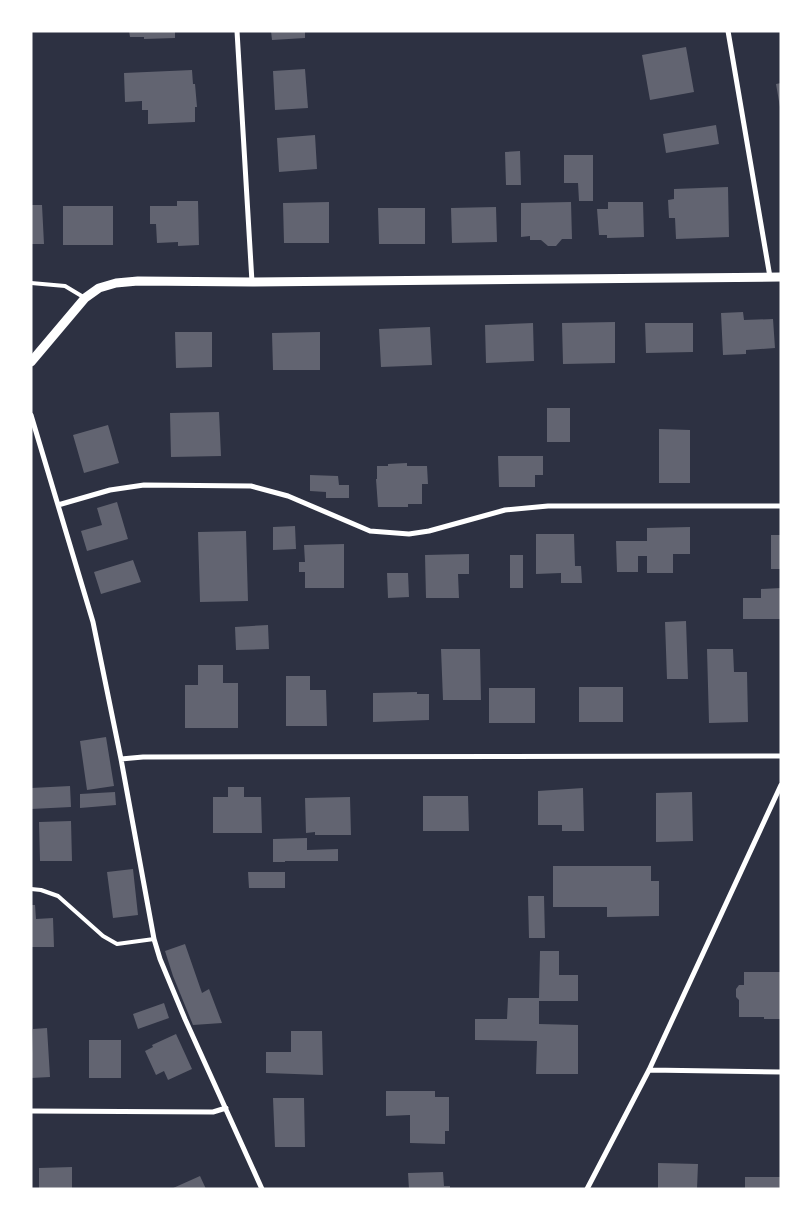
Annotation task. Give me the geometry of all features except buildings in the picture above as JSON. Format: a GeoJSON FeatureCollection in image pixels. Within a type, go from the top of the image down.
{"type":"FeatureCollection","features":[{"type":"Feature","properties":{"kind":"street"},"geometry":{"type":"LineString","coordinates":[[236,31],[252,282]]}},
{"type":"Feature","properties":{"kind":"street"},"geometry":{"type":"LineString","coordinates":[[728,31],[770,277]]}},
{"type":"Feature","properties":{"kind":"street"},"geometry":{"type":"LineString","coordinates":[[31,362],[85,298],[99,288],[116,283],[138,281],[252,282],[781,277]]}},
{"type":"Feature","properties":{"kind":"street"},"geometry":{"type":"LineString","coordinates":[[31,415],[93,622],[121,759],[154,940],[185,1019],[262,1189]]}},
{"type":"Feature","properties":{"kind":"street"},"geometry":{"type":"LineString","coordinates":[[58,505],[110,490],[144,485],[251,486],[288,496],[370,531],[409,534],[429,531],[486,514],[521,508],[548,506],[781,506]]}},
{"type":"Feature","properties":{"kind":"street"},"geometry":{"type":"LineString","coordinates":[[121,759],[143,757],[781,756]]}},
{"type":"Feature","properties":{"kind":"street"},"geometry":{"type":"LineString","coordinates":[[587,1189],[649,1070],[781,785]]}},
{"type":"Feature","properties":{"kind":"street"},"geometry":{"type":"LineString","coordinates":[[649,1070],[781,1072]]}},
{"type":"Feature","properties":{"kind":"street"},"geometry":{"type":"LineString","coordinates":[[31,1111],[213,1112],[226,1108]]}},
{"type":"Feature","properties":{"kind":"lane"},"geometry":{"type":"LineString","coordinates":[[31,282],[65,286],[85,298]]}},
{"type":"Feature","properties":{"kind":"lane"},"geometry":{"type":"LineString","coordinates":[[31,889],[41,890],[58,896],[103,936],[117,944],[154,940]]}}]}
